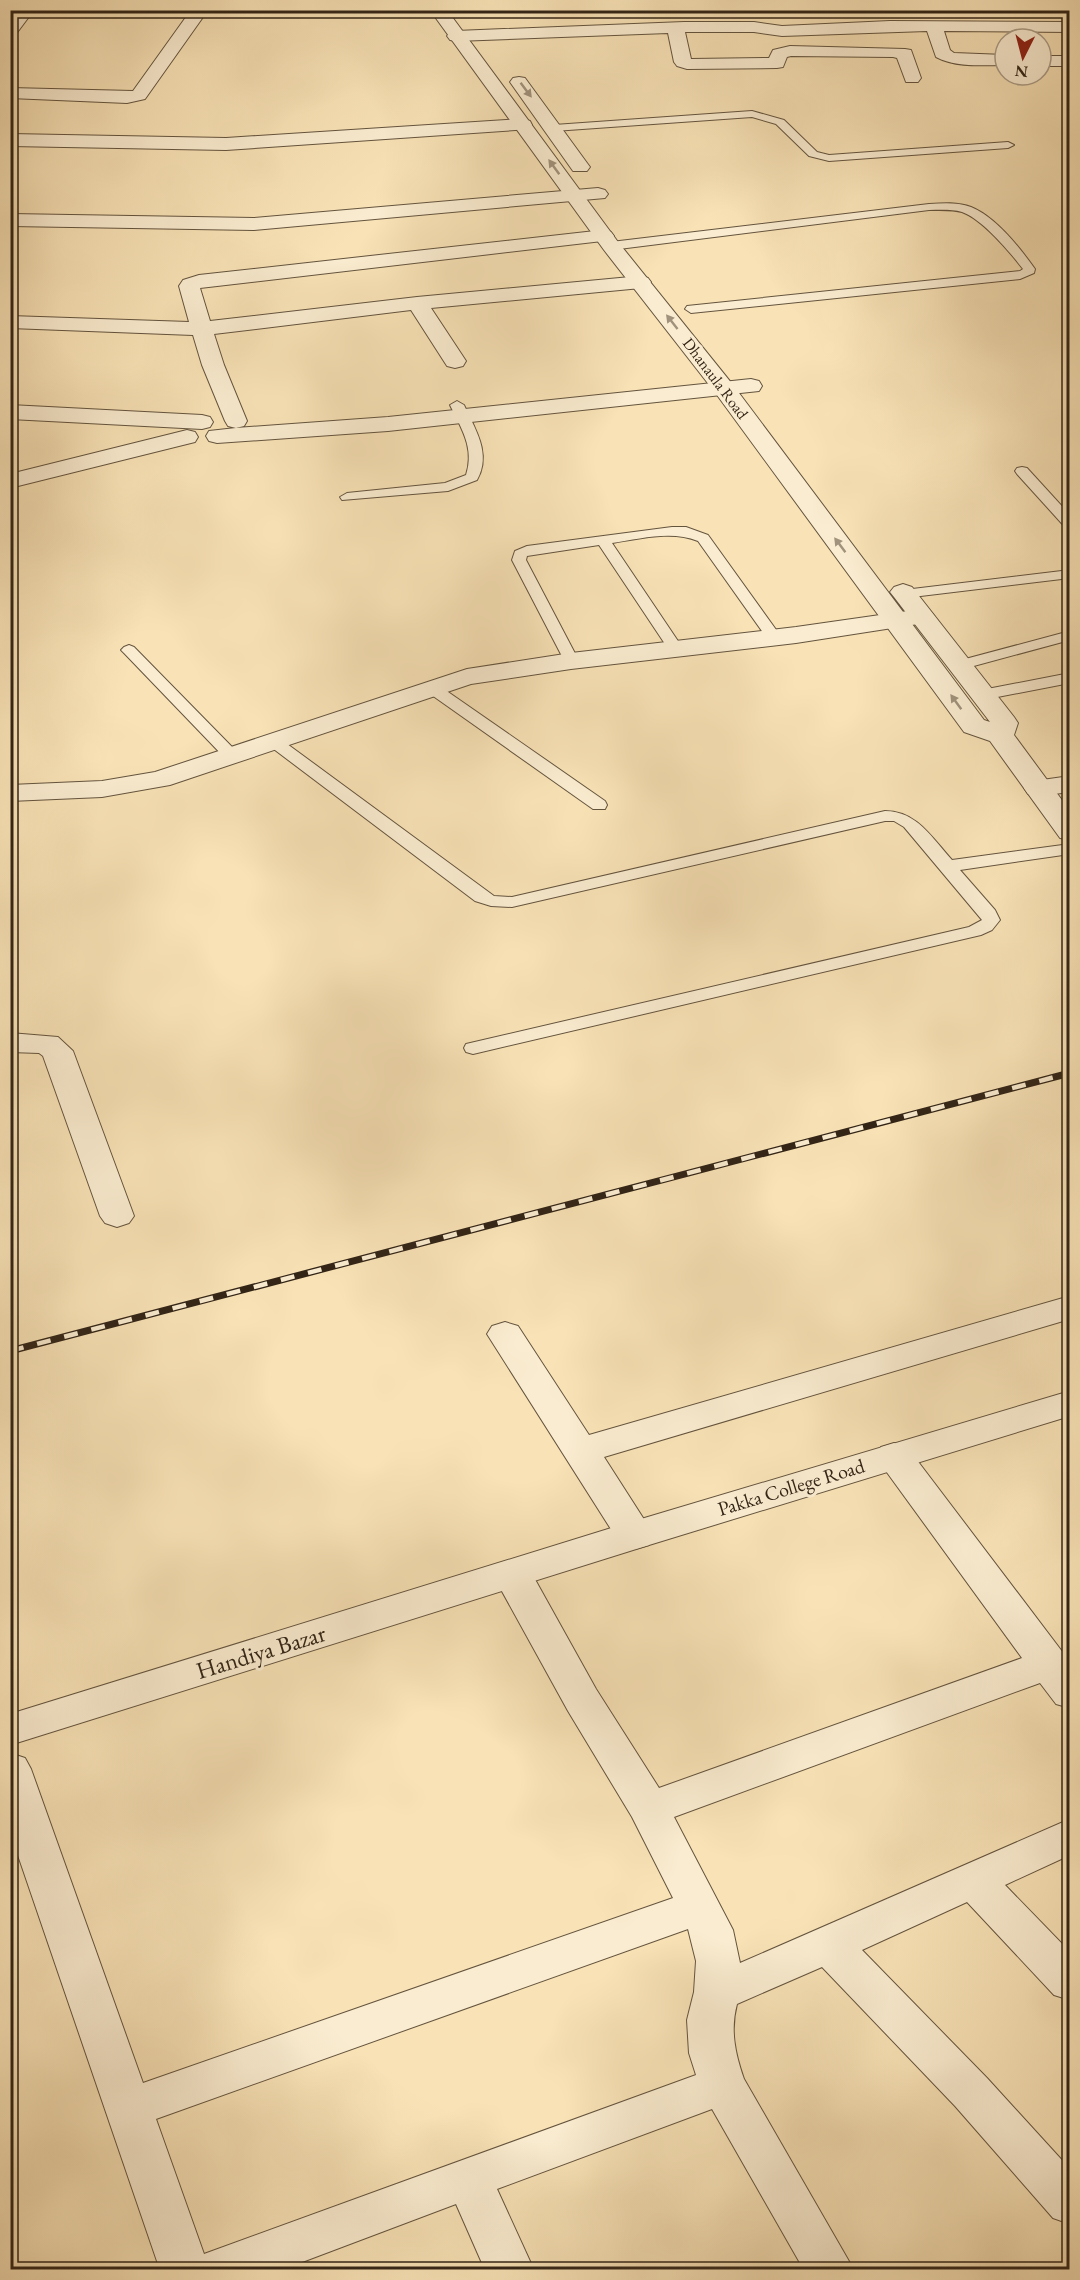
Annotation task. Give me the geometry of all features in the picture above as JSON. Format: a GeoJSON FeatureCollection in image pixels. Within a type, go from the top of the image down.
{"type":"FeatureCollection","features":[{"type":"Feature","properties":{"kind":"street"},"geometry":{"type":"LineString","coordinates":[[10,30],[26,10]]}},
{"type":"Feature","properties":{"kind":"street"},"geometry":{"type":"LineString","coordinates":[[10,93],[127,98],[139,95],[200,10]]}},
{"type":"Feature","properties":{"kind":"street","name":"Dhanaula Road"},"geometry":{"type":"LineString","coordinates":[[438,10],[574,196],[645,251]]}},
{"type":"Feature","properties":{"kind":"street"},"geometry":{"type":"LineString","coordinates":[[879,10],[890,26]]}},
{"type":"Feature","properties":{"kind":"street"},"geometry":{"type":"LineString","coordinates":[[456,36],[477,26],[680,22],[717,19],[782,31],[890,26],[940,21],[1070,27]]}},
{"type":"Feature","properties":{"kind":"street"},"geometry":{"type":"LineString","coordinates":[[940,21],[942,53],[945,56],[993,60]]}},
{"type":"Feature","properties":{"kind":"street"},"geometry":{"type":"LineString","coordinates":[[680,22],[683,62],[687,64],[777,63],[779,54],[790,51],[892,52],[904,54],[912,78]]}},
{"type":"Feature","properties":{"kind":"street","name":"Dhanaula Road"},"geometry":{"type":"LineString","coordinates":[[477,26],[554,128],[641,282],[734,379],[765,405]]}},
{"type":"Feature","properties":{"kind":"street"},"geometry":{"type":"LineString","coordinates":[[1053,61],[1070,61]]}},
{"type":"Feature","properties":{"kind":"street"},"geometry":{"type":"LineString","coordinates":[[10,140],[217,144],[523,125]]}},
{"type":"Feature","properties":{"kind":"street"},"geometry":{"type":"LineString","coordinates":[[10,220],[254,224],[574,196],[609,222]]}},
{"type":"Feature","properties":{"kind":"street"},"geometry":{"type":"LineString","coordinates":[[236,421],[201,329],[189,286],[192,283],[333,265],[609,222]]}},
{"type":"Feature","properties":{"kind":"street"},"geometry":{"type":"LineString","coordinates":[[333,265],[363,309]]}},
{"type":"Feature","properties":{"kind":"street"},"geometry":{"type":"LineString","coordinates":[[10,322],[201,329],[417,303],[641,282]]}},
{"type":"Feature","properties":{"kind":"street","name":"Dhanaula Road"},"geometry":{"type":"LineString","coordinates":[[685,301],[706,328]]}},
{"type":"Feature","properties":{"kind":"street"},"geometry":{"type":"LineString","coordinates":[[417,303],[455,360]]}},
{"type":"Feature","properties":{"kind":"street"},"geometry":{"type":"LineString","coordinates":[[10,412],[204,430],[460,411],[734,379]]}},
{"type":"Feature","properties":{"kind":"street","name":"Dhanaula Road"},"geometry":{"type":"LineString","coordinates":[[734,379],[910,620],[974,726],[1000,735],[1070,832]]}},
{"type":"Feature","properties":{"kind":"street"},"geometry":{"type":"LineString","coordinates":[[10,481],[236,421],[379,412],[460,411]]}},
{"type":"Feature","properties":{"kind":"street","name":"Dhanaula Road"},"geometry":{"type":"LineString","coordinates":[[890,575],[904,594],[910,620],[959,665],[1004,723],[1000,735]]}},
{"type":"Feature","properties":{"kind":"street"},"geometry":{"type":"LineString","coordinates":[[10,793],[102,789],[132,786],[160,779],[467,677],[571,661],[910,620]]}},
{"type":"Feature","properties":{"kind":"street"},"geometry":{"type":"LineString","coordinates":[[1038,788],[1070,784]]}},
{"type":"Feature","properties":{"kind":"street"},"geometry":{"type":"LineString","coordinates":[[10,1042],[47,1044],[57,1052],[117,1216]]}},
{"type":"Feature","properties":{"kind":"street"},"geometry":{"type":"LineString","coordinates":[[579,1451],[1070,1306]]}},
{"type":"Feature","properties":{"kind":"street"},"geometry":{"type":"LineString","coordinates":[[505,1334],[635,1535]]}},
{"type":"Feature","properties":{"kind":"street","name":"Pakka College Road"},"geometry":{"type":"LineString","coordinates":[[513,1575],[635,1535],[1070,1403]]}},
{"type":"Feature","properties":{"kind":"street"},"geometry":{"type":"LineString","coordinates":[[649,1809],[1059,1679],[894,1456]]}},
{"type":"Feature","properties":{"kind":"street"},"geometry":{"type":"LineString","coordinates":[[513,1575],[582,1700],[649,1809],[711,1930],[718,1960],[717,1992],[710,2020],[712,2053],[723,2085],[830,2270]]}},
{"type":"Feature","properties":{"kind":"street","name":"Handiya Bazar"},"geometry":{"type":"LineString","coordinates":[[10,1730],[513,1575]]}},
{"type":"Feature","properties":{"kind":"street"},"geometry":{"type":"LineString","coordinates":[[10,1769],[185,2270]]}},
{"type":"Feature","properties":{"kind":"street"},"geometry":{"type":"LineString","coordinates":[[717,1992],[829,1945],[1070,1836]]}},
{"type":"Feature","properties":{"kind":"street"},"geometry":{"type":"LineString","coordinates":[[972,1879],[1070,1982]]}},
{"type":"Feature","properties":{"kind":"street"},"geometry":{"type":"LineString","coordinates":[[129,2108],[699,1907]]}},
{"type":"Feature","properties":{"kind":"street"},"geometry":{"type":"LineString","coordinates":[[829,1945],[971,2092],[1070,2204]]}},
{"type":"Feature","properties":{"kind":"street"},"geometry":{"type":"LineString","coordinates":[[220,2270],[723,2085]]}},
{"type":"Feature","properties":{"kind":"street"},"geometry":{"type":"LineString","coordinates":[[468,2177],[510,2270]]}},
{"type":"Feature","properties":{"kind":"lane"},"geometry":{"type":"LineString","coordinates":[[554,128],[752,114],[780,122],[813,154],[829,158],[1008,145]]}},
{"type":"Feature","properties":{"kind":"lane"},"geometry":{"type":"LineString","coordinates":[[645,251],[884,213],[948,207],[965,210],[983,220],[1029,270],[1028,273],[1020,275],[685,301]]}},
{"type":"Feature","properties":{"kind":"lane"},"geometry":{"type":"LineString","coordinates":[[346,497],[448,487],[472,477],[478,465],[478,450],[460,411]]}},
{"type":"Feature","properties":{"kind":"lane"},"geometry":{"type":"LineString","coordinates":[[1022,471],[1068,521]]}},
{"type":"Feature","properties":{"kind":"lane"},"geometry":{"type":"LineString","coordinates":[[571,661],[519,560],[520,554],[527,550],[672,531],[697,534],[703,538],[774,638]]}},
{"type":"Feature","properties":{"kind":"lane"},"geometry":{"type":"LineString","coordinates":[[603,540],[676,650]]}},
{"type":"Feature","properties":{"kind":"lane"},"geometry":{"type":"LineString","coordinates":[[904,594],[1070,574]]}},
{"type":"Feature","properties":{"kind":"lane"},"geometry":{"type":"LineString","coordinates":[[959,665],[1070,635]]}},
{"type":"Feature","properties":{"kind":"lane"},"geometry":{"type":"LineString","coordinates":[[129,650],[231,755]]}},
{"type":"Feature","properties":{"kind":"lane"},"geometry":{"type":"LineString","coordinates":[[982,695],[1070,678]]}},
{"type":"Feature","properties":{"kind":"lane"},"geometry":{"type":"LineString","coordinates":[[432,688],[599,805]]}},
{"type":"Feature","properties":{"kind":"lane"},"geometry":{"type":"LineString","coordinates":[[273,741],[481,897],[491,901],[512,902],[885,816],[897,816],[910,823],[989,914],[991,920],[986,926],[975,931],[473,1048]]}},
{"type":"Feature","properties":{"kind":"lane"},"geometry":{"type":"LineString","coordinates":[[948,866],[1070,849]]}},
{"type":"Feature","properties":{"kind":"railway"},"geometry":{"type":"LineString","coordinates":[[10,1351],[1070,1073]]}}]}
